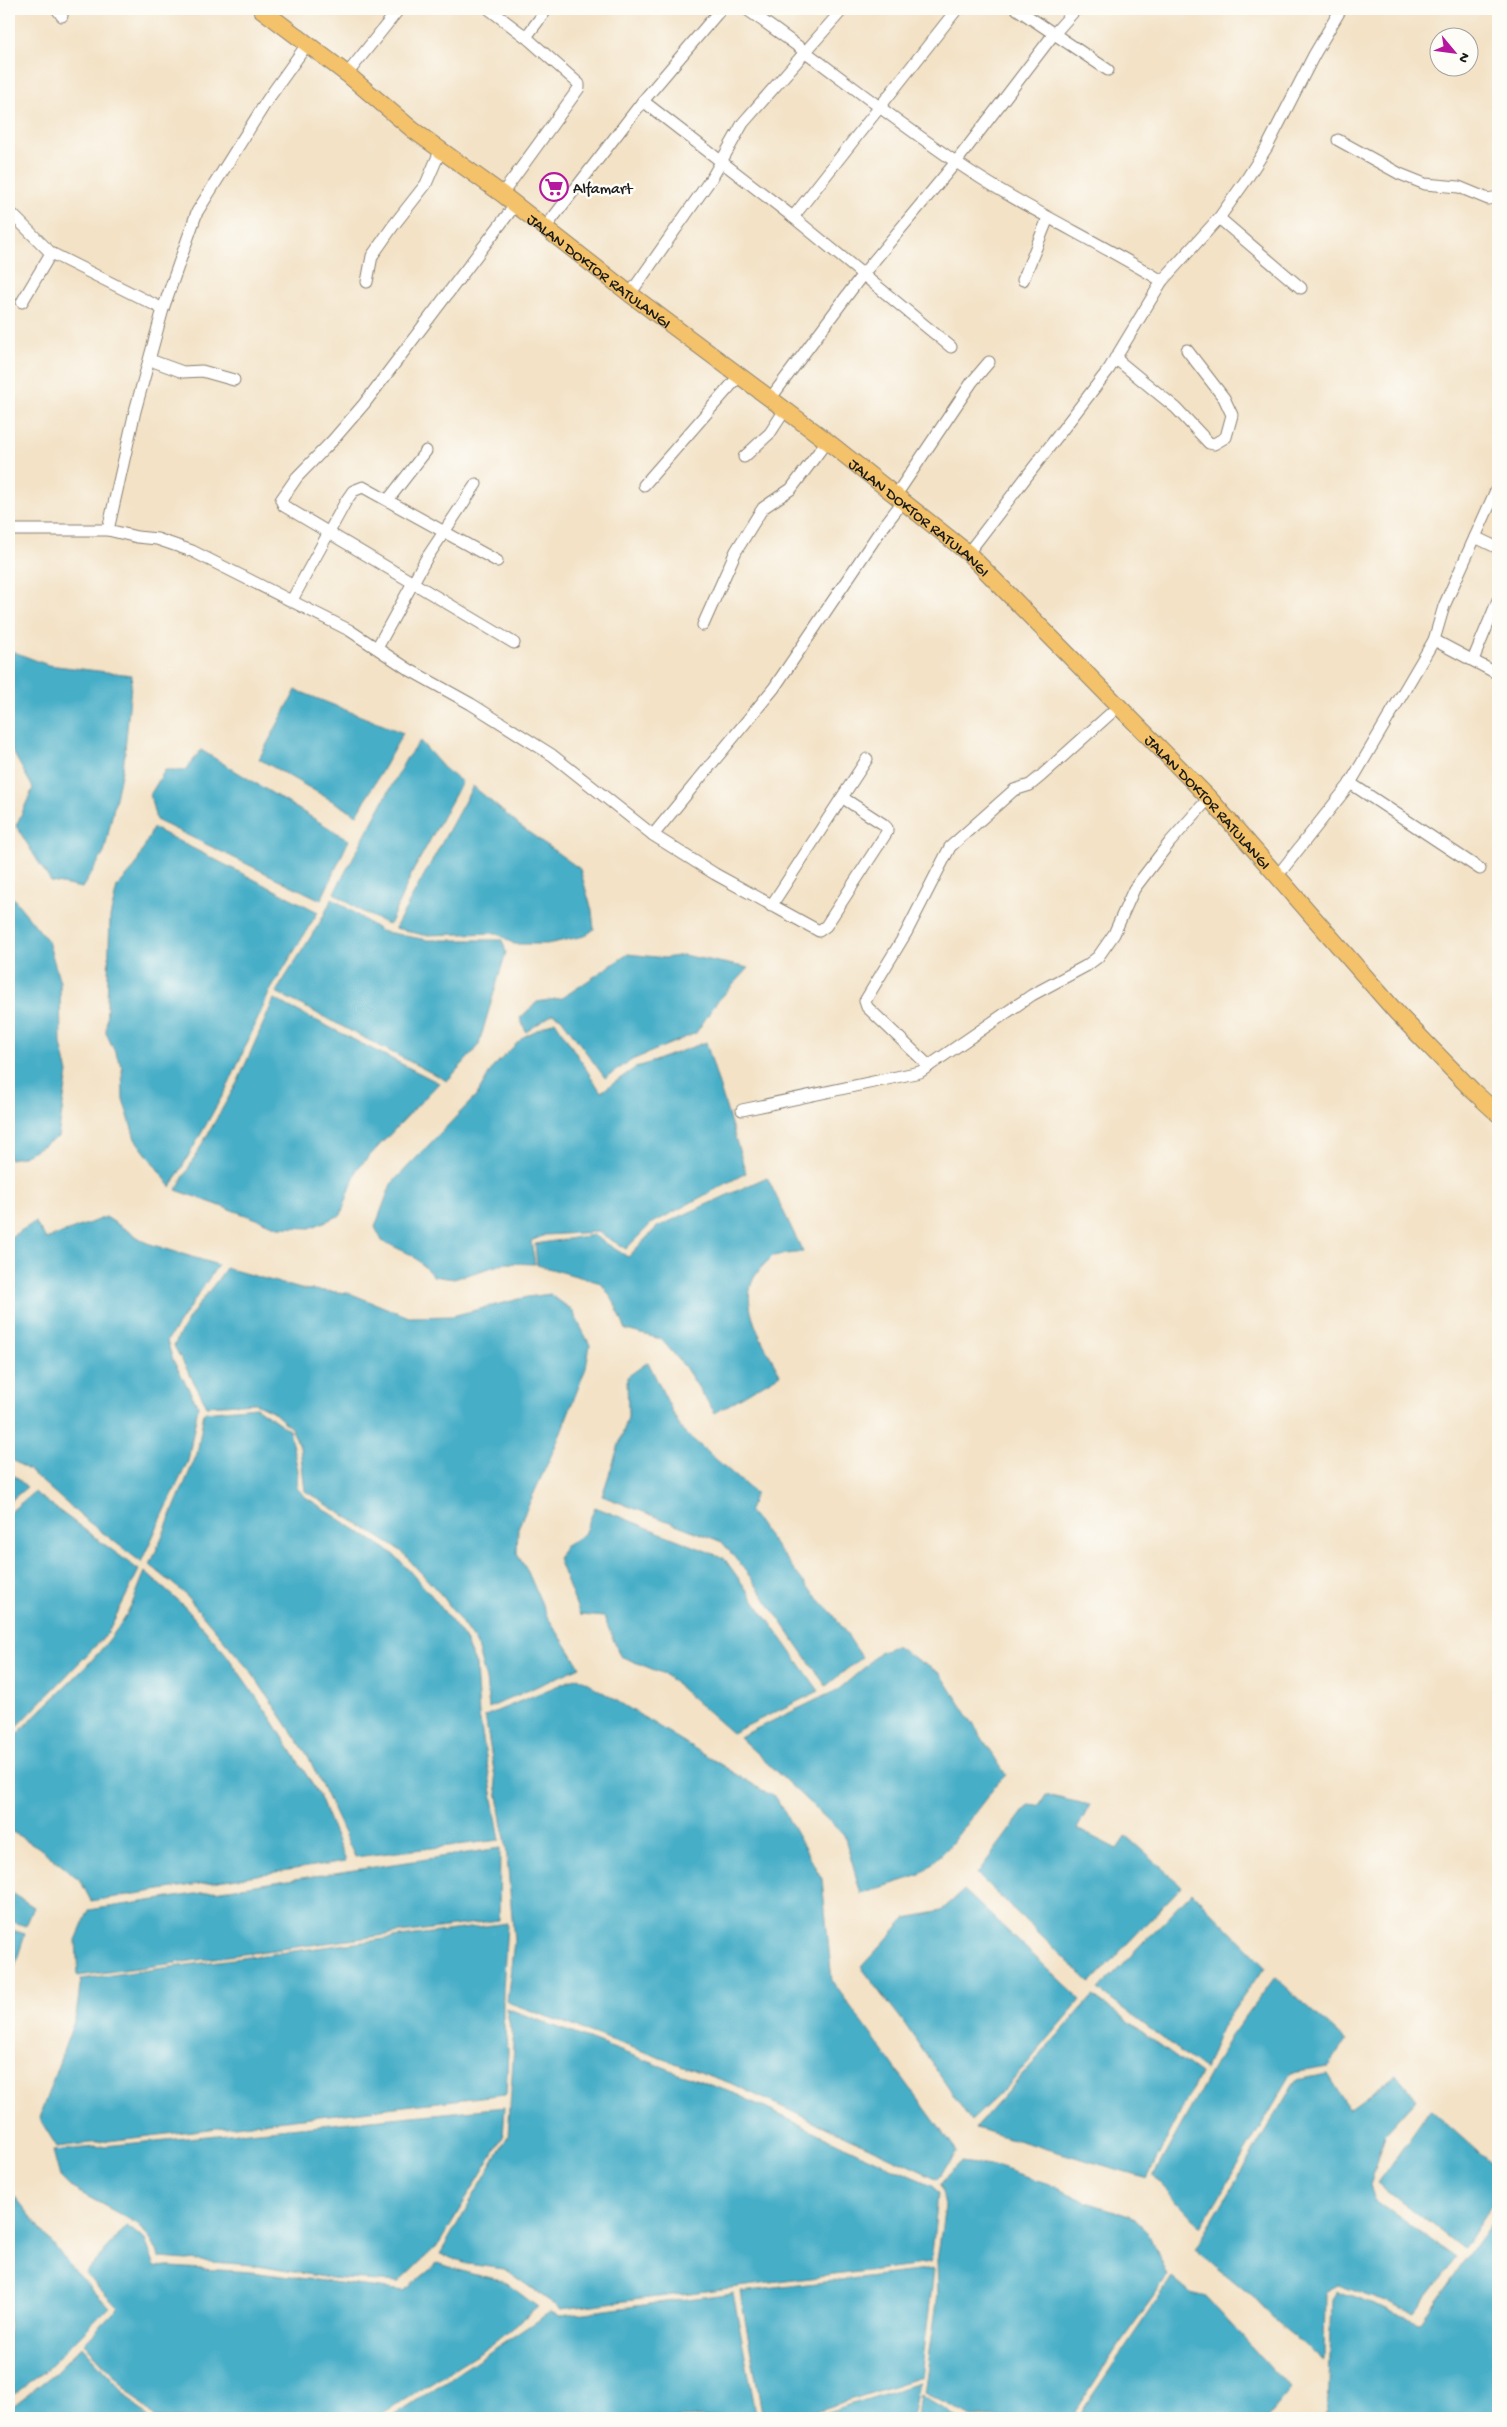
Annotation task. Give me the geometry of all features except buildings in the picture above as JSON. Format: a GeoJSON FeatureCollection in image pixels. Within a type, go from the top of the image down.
{"type":"FeatureCollection","features":[{"type":"Feature","properties":{"kind":"highway","name":"JALAN DOKTOR RATULANGI"},"geometry":{"type":"LineString","coordinates":[[261,9],[347,74],[413,130],[502,194],[630,294],[827,441],[900,497],[968,553],[1120,705],[1209,798],[1397,1013],[1472,1091],[1498,1114]]}},
{"type":"Feature","properties":{"kind":"street"},"geometry":{"type":"LineString","coordinates":[[347,74],[399,9]]}},
{"type":"Feature","properties":{"kind":"street"},"geometry":{"type":"LineString","coordinates":[[489,9],[526,37],[579,84],[579,88],[502,194]]}},
{"type":"Feature","properties":{"kind":"street"},"geometry":{"type":"LineString","coordinates":[[526,37],[547,9]]}},
{"type":"Feature","properties":{"kind":"street"},"geometry":{"type":"LineString","coordinates":[[545,228],[643,100],[721,9]]}},
{"type":"Feature","properties":{"kind":"street"},"geometry":{"type":"LineString","coordinates":[[746,9],[807,51],[956,162],[1029,208],[1113,251],[1162,281]]}},
{"type":"Feature","properties":{"kind":"street"},"geometry":{"type":"LineString","coordinates":[[630,294],[713,176],[720,160],[743,123],[842,9]]}},
{"type":"Feature","properties":{"kind":"street"},"geometry":{"type":"LineString","coordinates":[[792,217],[957,9]]}},
{"type":"Feature","properties":{"kind":"street"},"geometry":{"type":"LineString","coordinates":[[1016,9],[1108,70]]}},
{"type":"Feature","properties":{"kind":"street"},"geometry":{"type":"LineString","coordinates":[[770,400],[864,274],[956,162],[1053,35],[1076,9]]}},
{"type":"Feature","properties":{"kind":"street"},"geometry":{"type":"LineString","coordinates":[[968,553],[1115,358],[1162,281],[1219,218],[1267,147],[1314,54],[1341,9]]}},
{"type":"Feature","properties":{"kind":"street"},"geometry":{"type":"LineString","coordinates":[[108,530],[134,411],[163,309],[197,212],[268,98],[308,43]]}},
{"type":"Feature","properties":{"kind":"street"},"geometry":{"type":"LineString","coordinates":[[643,100],[864,274],[951,347]]}},
{"type":"Feature","properties":{"kind":"street"},"geometry":{"type":"LineString","coordinates":[[1338,140],[1418,182],[1459,187],[1488,199],[1498,196]]}},
{"type":"Feature","properties":{"kind":"street"},"geometry":{"type":"LineString","coordinates":[[367,282],[372,256],[384,237],[426,184],[441,149]]}},
{"type":"Feature","properties":{"kind":"street"},"geometry":{"type":"LineString","coordinates":[[514,643],[327,534],[284,506],[281,500],[297,477],[333,440],[364,404],[515,205]]}},
{"type":"Feature","properties":{"kind":"street"},"geometry":{"type":"LineString","coordinates":[[9,211],[51,253],[163,309]]}},
{"type":"Feature","properties":{"kind":"street"},"geometry":{"type":"LineString","coordinates":[[1023,280],[1048,218]]}},
{"type":"Feature","properties":{"kind":"street"},"geometry":{"type":"LineString","coordinates":[[1219,218],[1302,288]]}},
{"type":"Feature","properties":{"kind":"street"},"geometry":{"type":"LineString","coordinates":[[22,302],[51,253]]}},
{"type":"Feature","properties":{"kind":"street"},"geometry":{"type":"LineString","coordinates":[[1115,358],[1176,408],[1209,443],[1214,444],[1226,437],[1232,415],[1224,398],[1187,350]]}},
{"type":"Feature","properties":{"kind":"street"},"geometry":{"type":"LineString","coordinates":[[150,360],[183,372],[202,371],[234,380]]}},
{"type":"Feature","properties":{"kind":"street"},"geometry":{"type":"LineString","coordinates":[[653,835],[774,688],[878,534],[972,382],[989,362]]}},
{"type":"Feature","properties":{"kind":"street"},"geometry":{"type":"LineString","coordinates":[[644,485],[739,376]]}},
{"type":"Feature","properties":{"kind":"street"},"geometry":{"type":"LineString","coordinates":[[744,457],[770,433],[785,410]]}},
{"type":"Feature","properties":{"kind":"street"},"geometry":{"type":"LineString","coordinates":[[703,625],[736,551],[763,508],[791,488],[827,441]]}},
{"type":"Feature","properties":{"kind":"street"},"geometry":{"type":"LineString","coordinates":[[388,500],[426,452]]}},
{"type":"Feature","properties":{"kind":"street"},"geometry":{"type":"LineString","coordinates":[[377,648],[412,584],[444,531],[476,484]]}},
{"type":"Feature","properties":{"kind":"street"},"geometry":{"type":"LineString","coordinates":[[1278,875],[1320,824],[1350,783],[1434,640],[1444,606],[1498,486]]}},
{"type":"Feature","properties":{"kind":"street"},"geometry":{"type":"LineString","coordinates":[[292,600],[327,534],[354,491],[366,488],[497,561]]}},
{"type":"Feature","properties":{"kind":"street"},"geometry":{"type":"LineString","coordinates":[[9,530],[108,530],[174,544],[292,600],[349,630],[552,755],[653,835],[771,906],[816,930],[822,931],[885,838],[887,828],[842,798]]}},
{"type":"Feature","properties":{"kind":"street"},"geometry":{"type":"LineString","coordinates":[[1475,538],[1498,548]]}},
{"type":"Feature","properties":{"kind":"street"},"geometry":{"type":"LineString","coordinates":[[1473,660],[1496,614],[1498,600]]}},
{"type":"Feature","properties":{"kind":"street"},"geometry":{"type":"LineString","coordinates":[[1434,640],[1498,674]]}},
{"type":"Feature","properties":{"kind":"street"},"geometry":{"type":"LineString","coordinates":[[929,1066],[867,1008],[866,1001],[906,933],[950,847],[1014,790],[1030,784],[1041,776],[1120,705]]}},
{"type":"Feature","properties":{"kind":"street"},"geometry":{"type":"LineString","coordinates":[[771,906],[867,759]]}},
{"type":"Feature","properties":{"kind":"street"},"geometry":{"type":"LineString","coordinates":[[1350,783],[1480,869]]}},
{"type":"Feature","properties":{"kind":"street"},"geometry":{"type":"LineString","coordinates":[[742,1110],[920,1072],[1032,995],[1086,966],[1098,957],[1114,934],[1134,889],[1170,842],[1209,798]]}},
{"type":"Feature","properties":{"kind":"water"},"geometry":{"type":"Polygon","coordinates":[[[9,650],[48,665],[132,675],[124,761],[104,853],[82,888],[51,882],[16,826],[33,788],[9,745],[9,650]]]}},
{"type":"Feature","properties":{"kind":"water"},"geometry":{"type":"Polygon","coordinates":[[[296,690],[403,733],[357,815],[259,759],[296,690]]]}},
{"type":"Feature","properties":{"kind":"water"},"geometry":{"type":"Polygon","coordinates":[[[420,741],[444,768],[462,782],[412,873],[389,925],[359,910],[334,893],[406,759],[420,741]]]}},
{"type":"Feature","properties":{"kind":"water"},"geometry":{"type":"Polygon","coordinates":[[[201,750],[349,840],[321,900],[156,820],[150,795],[165,770],[186,770],[201,750]]]}},
{"type":"Feature","properties":{"kind":"water"},"geometry":{"type":"Polygon","coordinates":[[[473,786],[520,826],[580,869],[592,911],[594,929],[585,936],[547,944],[514,944],[497,933],[423,935],[395,928],[473,786]]]}},
{"type":"Feature","properties":{"kind":"water"},"geometry":{"type":"Polygon","coordinates":[[[153,828],[318,912],[270,991],[229,1084],[171,1187],[135,1139],[123,1099],[122,1067],[106,1033],[110,917],[117,887],[135,867],[153,828]]]}},
{"type":"Feature","properties":{"kind":"water"},"geometry":{"type":"Polygon","coordinates":[[[9,893],[48,941],[60,982],[61,1044],[68,1073],[58,1137],[22,1157],[9,1159],[9,893]]]}},
{"type":"Feature","properties":{"kind":"water"},"geometry":{"type":"Polygon","coordinates":[[[332,898],[381,931],[427,940],[502,940],[506,952],[478,1047],[447,1081],[276,992],[322,919],[332,898]]]}},
{"type":"Feature","properties":{"kind":"water"},"geometry":{"type":"Polygon","coordinates":[[[628,954],[665,958],[683,955],[749,968],[716,1003],[696,1033],[632,1060],[605,1078],[561,1018],[553,1014],[526,1032],[520,1018],[537,1002],[562,998],[628,954]]]}},
{"type":"Feature","properties":{"kind":"water"},"geometry":{"type":"Polygon","coordinates":[[[274,999],[439,1083],[357,1169],[341,1215],[310,1228],[279,1227],[176,1190],[238,1081],[274,999]]]}},
{"type":"Feature","properties":{"kind":"water"},"geometry":{"type":"Polygon","coordinates":[[[555,1021],[601,1092],[635,1068],[706,1042],[746,1173],[651,1224],[626,1249],[598,1232],[545,1235],[531,1241],[535,1264],[506,1263],[454,1279],[433,1276],[412,1255],[382,1241],[375,1227],[391,1184],[477,1095],[493,1067],[523,1037],[555,1021]]]}},
{"type":"Feature","properties":{"kind":"water"},"geometry":{"type":"Polygon","coordinates":[[[767,1177],[803,1252],[773,1256],[757,1273],[751,1285],[749,1298],[755,1325],[780,1374],[715,1413],[685,1367],[661,1339],[626,1330],[614,1302],[601,1283],[537,1265],[535,1244],[593,1235],[628,1257],[657,1227],[767,1177]]]}},
{"type":"Feature","properties":{"kind":"water"},"geometry":{"type":"Polygon","coordinates":[[[106,1217],[147,1243],[218,1265],[167,1341],[173,1360],[198,1406],[188,1461],[141,1562],[82,1517],[30,1471],[9,1458],[9,1238],[35,1222],[46,1239],[106,1217]]]}},
{"type":"Feature","properties":{"kind":"water"},"geometry":{"type":"Polygon","coordinates":[[[226,1268],[301,1289],[349,1293],[409,1317],[452,1316],[527,1297],[550,1294],[572,1310],[590,1345],[586,1368],[555,1447],[518,1528],[517,1554],[528,1572],[547,1616],[580,1667],[489,1708],[486,1680],[476,1643],[444,1598],[401,1551],[305,1491],[300,1447],[291,1428],[272,1411],[255,1403],[207,1406],[174,1346],[191,1315],[226,1268]]]}},
{"type":"Feature","properties":{"kind":"water"},"geometry":{"type":"Polygon","coordinates":[[[648,1362],[681,1429],[755,1493],[749,1511],[808,1588],[833,1614],[862,1657],[826,1686],[751,1578],[722,1542],[602,1496],[628,1417],[627,1377],[648,1362]]]}},
{"type":"Feature","properties":{"kind":"water"},"geometry":{"type":"Polygon","coordinates":[[[256,1407],[289,1430],[298,1470],[297,1488],[304,1496],[395,1555],[433,1597],[463,1636],[476,1665],[479,1715],[500,1840],[355,1857],[308,1756],[251,1672],[183,1592],[150,1565],[197,1454],[204,1412],[256,1407]]]}},
{"type":"Feature","properties":{"kind":"water"},"geometry":{"type":"Polygon","coordinates":[[[9,1471],[27,1487],[9,1502],[9,1471]]]}},
{"type":"Feature","properties":{"kind":"water"},"geometry":{"type":"Polygon","coordinates":[[[34,1492],[139,1570],[107,1634],[9,1735],[9,1513],[34,1492]]]}},
{"type":"Feature","properties":{"kind":"water"},"geometry":{"type":"Polygon","coordinates":[[[595,1507],[724,1558],[819,1691],[732,1733],[664,1674],[620,1656],[604,1617],[580,1615],[558,1559],[564,1547],[584,1534],[595,1507]]]}},
{"type":"Feature","properties":{"kind":"water"},"geometry":{"type":"Polygon","coordinates":[[[145,1572],[184,1606],[226,1654],[271,1718],[319,1795],[346,1861],[91,1901],[80,1880],[38,1847],[9,1830],[9,1743],[98,1654],[130,1609],[145,1572]]]}},
{"type":"Feature","properties":{"kind":"water"},"geometry":{"type":"Polygon","coordinates":[[[895,1646],[941,1674],[1006,1775],[947,1849],[920,1875],[861,1894],[844,1835],[739,1737],[839,1689],[865,1667],[879,1652],[895,1646]]]}},
{"type":"Feature","properties":{"kind":"water"},"geometry":{"type":"Polygon","coordinates":[[[578,1677],[777,1799],[822,1879],[832,1981],[957,2152],[938,2179],[730,2083],[507,2002],[514,1941],[506,1845],[485,1716],[578,1677]]]}},
{"type":"Feature","properties":{"kind":"water"},"geometry":{"type":"Polygon","coordinates":[[[1046,1795],[1090,1805],[1077,1829],[1117,1849],[1126,1836],[1182,1886],[1090,1983],[977,1874],[1028,1805],[1039,1806],[1046,1795]]]}},
{"type":"Feature","properties":{"kind":"water"},"geometry":{"type":"Polygon","coordinates":[[[500,1848],[499,1920],[78,1976],[76,1940],[89,1910],[500,1848]]]}},
{"type":"Feature","properties":{"kind":"water"},"geometry":{"type":"Polygon","coordinates":[[[964,1890],[1081,2000],[1009,2085],[971,2121],[902,2020],[861,1967],[906,1918],[941,1911],[964,1890]]]}},
{"type":"Feature","properties":{"kind":"water"},"geometry":{"type":"Polygon","coordinates":[[[9,1891],[34,1907],[26,1926],[9,1921],[9,1891]]]}},
{"type":"Feature","properties":{"kind":"water"},"geometry":{"type":"Polygon","coordinates":[[[1192,1892],[1265,1966],[1221,2028],[1205,2070],[1098,1990],[1192,1892]]]}},
{"type":"Feature","properties":{"kind":"water"},"geometry":{"type":"Polygon","coordinates":[[[507,1923],[503,1992],[503,2019],[508,2050],[506,2094],[57,2147],[39,2118],[76,2016],[81,1979],[507,1923]]]}},
{"type":"Feature","properties":{"kind":"water"},"geometry":{"type":"Polygon","coordinates":[[[9,1929],[25,1934],[9,1985],[9,1929]]]}},
{"type":"Feature","properties":{"kind":"water"},"geometry":{"type":"Polygon","coordinates":[[[1275,1977],[1346,2041],[1328,2067],[1292,2073],[1201,2227],[1153,2176],[1231,2036],[1275,1977]]]}},
{"type":"Feature","properties":{"kind":"water"},"geometry":{"type":"Polygon","coordinates":[[[1093,1996],[1200,2074],[1147,2178],[975,2128],[1093,1996]]]}},
{"type":"Feature","properties":{"kind":"water"},"geometry":{"type":"Polygon","coordinates":[[[506,2008],[738,2095],[876,2161],[933,2185],[938,2194],[931,2263],[561,2309],[504,2269],[467,2264],[440,2254],[508,2136],[514,2045],[506,2008]]]}},
{"type":"Feature","properties":{"kind":"water"},"geometry":{"type":"Polygon","coordinates":[[[1327,2074],[1349,2109],[1397,2074],[1416,2100],[1386,2133],[1370,2186],[1375,2200],[1456,2258],[1414,2312],[1338,2285],[1325,2292],[1324,2361],[1275,2321],[1253,2297],[1195,2249],[1296,2080],[1327,2074]]]}},
{"type":"Feature","properties":{"kind":"water"},"geometry":{"type":"Polygon","coordinates":[[[505,2107],[503,2137],[439,2244],[399,2282],[329,2278],[252,2265],[160,2258],[151,2240],[138,2224],[70,2187],[60,2177],[53,2151],[505,2107]]]}},
{"type":"Feature","properties":{"kind":"water"},"geometry":{"type":"Polygon","coordinates":[[[1430,2109],[1498,2170],[1498,2195],[1463,2249],[1378,2183],[1430,2109]]]}},
{"type":"Feature","properties":{"kind":"water"},"geometry":{"type":"Polygon","coordinates":[[[961,2162],[998,2167],[1049,2184],[1087,2202],[1132,2217],[1150,2235],[1168,2276],[1118,2346],[1071,2418],[971,2418],[965,2413],[924,2393],[938,2295],[937,2261],[945,2205],[940,2184],[961,2162]]]}},
{"type":"Feature","properties":{"kind":"water"},"geometry":{"type":"Polygon","coordinates":[[[9,2189],[72,2268],[109,2307],[44,2372],[9,2398],[9,2189]]]}},
{"type":"Feature","properties":{"kind":"water"},"geometry":{"type":"Polygon","coordinates":[[[1498,2214],[1498,2418],[1322,2418],[1328,2412],[1332,2299],[1337,2291],[1420,2322],[1498,2214]]]}},
{"type":"Feature","properties":{"kind":"water"},"geometry":{"type":"Polygon","coordinates":[[[127,2226],[145,2240],[155,2266],[251,2272],[404,2291],[438,2263],[471,2274],[502,2280],[538,2307],[491,2345],[375,2418],[154,2418],[84,2343],[118,2308],[85,2273],[127,2226]]]}},
{"type":"Feature","properties":{"kind":"water"},"geometry":{"type":"Polygon","coordinates":[[[934,2269],[921,2377],[794,2418],[763,2418],[740,2292],[934,2269]]]}},
{"type":"Feature","properties":{"kind":"water"},"geometry":{"type":"Polygon","coordinates":[[[1172,2278],[1190,2293],[1206,2297],[1290,2389],[1266,2418],[1077,2418],[1172,2278]]]}},
{"type":"Feature","properties":{"kind":"water"},"geometry":{"type":"Polygon","coordinates":[[[733,2293],[757,2418],[390,2418],[550,2312],[561,2316],[733,2293]]]}},
{"type":"Feature","properties":{"kind":"water"},"geometry":{"type":"Polygon","coordinates":[[[82,2346],[148,2418],[9,2418],[9,2409],[55,2373],[82,2346]]]}},
{"type":"Feature","properties":{"kind":"water"},"geometry":{"type":"Polygon","coordinates":[[[919,2383],[912,2418],[808,2418],[919,2383]]]}},
{"type":"Feature","properties":{"kind":"water"},"geometry":{"type":"Polygon","coordinates":[[[920,2395],[958,2418],[917,2418],[920,2395]]]}},
{"type":"Feature","properties":{"kind":"place","name":"Alfamart"},"geometry":{"type":"Point","coordinates":[554,187]}}]}
